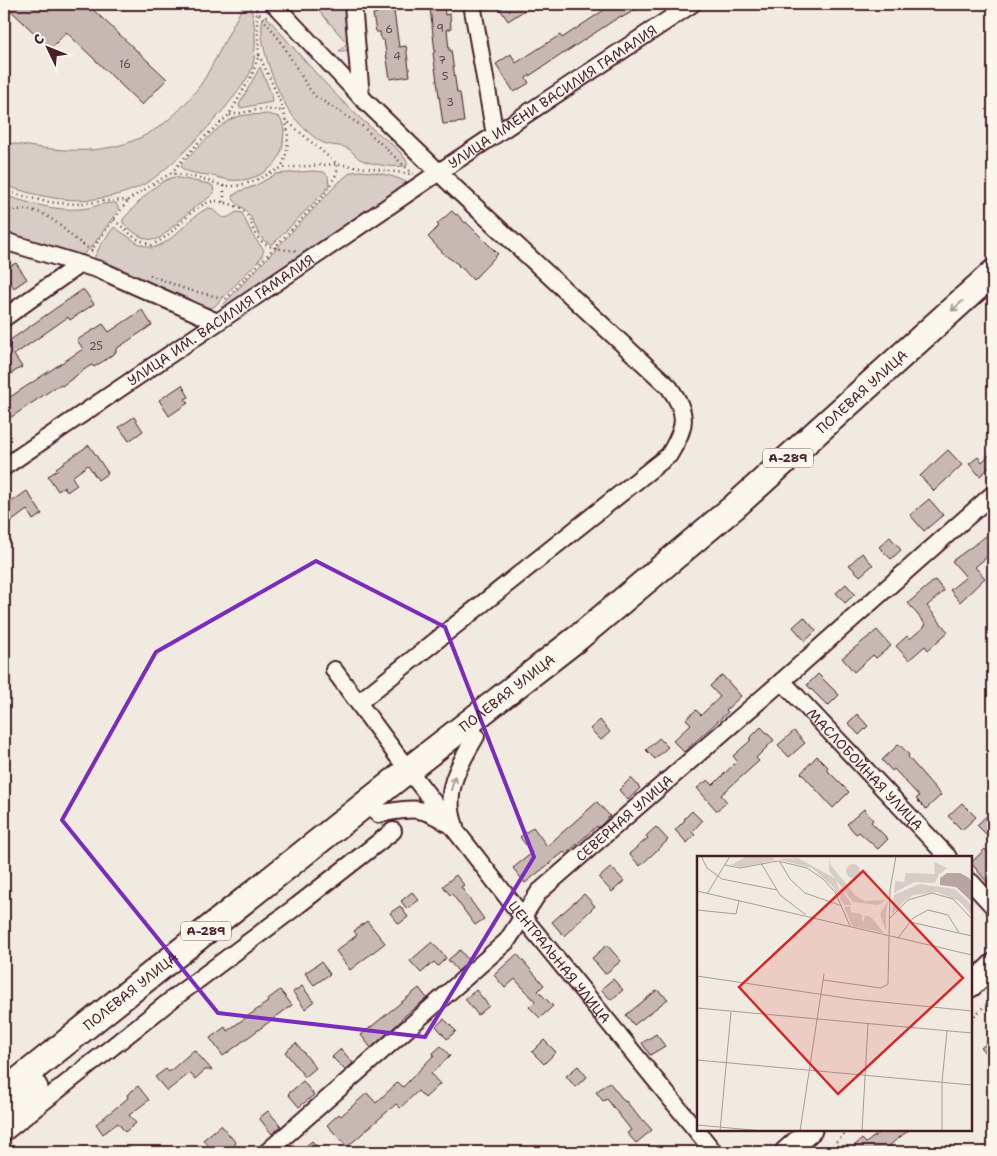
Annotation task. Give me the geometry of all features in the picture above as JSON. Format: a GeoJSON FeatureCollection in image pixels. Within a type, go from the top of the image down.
{"type":"FeatureCollection","features":[{"type":"Feature","properties":{"kind":"highway","name":"ПОЛЕВАЯ УЛИЦА"},"geometry":{"type":"LineString","coordinates":[[4,1092],[413,776],[734,507],[993,273]]}},
{"type":"Feature","properties":{"kind":"highway","name":"ПОЛЕВАЯ УЛИЦА"},"geometry":{"type":"LineString","coordinates":[[4,1113],[386,822],[413,776],[476,736],[589,648],[745,518],[993,296]]}},
{"type":"Feature","properties":{"kind":"main road"},"geometry":{"type":"LineString","coordinates":[[972,985],[993,966]]}},
{"type":"Feature","properties":{"kind":"main road"},"geometry":{"type":"LineString","coordinates":[[786,1152],[810,1131]]}},
{"type":"Feature","properties":{"kind":"street"},"geometry":{"type":"LineString","coordinates":[[274,4],[362,97],[439,172],[669,387],[679,401],[683,418],[680,437],[669,455],[359,702]]}},
{"type":"Feature","properties":{"kind":"street"},"geometry":{"type":"LineString","coordinates":[[353,4],[362,97]]}},
{"type":"Feature","properties":{"kind":"street"},"geometry":{"type":"LineString","coordinates":[[472,4],[495,135]]}},
{"type":"Feature","properties":{"kind":"street","name":"УЛИЦА ИМЕНИ ВАСИЛИЯ ГАМАЛИЯ"},"geometry":{"type":"LineString","coordinates":[[439,172],[692,4]]}},
{"type":"Feature","properties":{"kind":"street","name":"УЛИЦА ИМ. ВАСИЛИЯ ГАМАЛИЯ"},"geometry":{"type":"LineString","coordinates":[[4,467],[212,320],[439,172]]}},
{"type":"Feature","properties":{"kind":"street"},"geometry":{"type":"LineString","coordinates":[[4,241],[100,270],[212,320]]}},
{"type":"Feature","properties":{"kind":"street"},"geometry":{"type":"LineString","coordinates":[[4,318],[80,264]]}},
{"type":"Feature","properties":{"kind":"street","name":"СЕВЕРНАЯ УЛИЦА"},"geometry":{"type":"LineString","coordinates":[[267,1152],[507,941],[539,892],[782,681],[993,494]]}},
{"type":"Feature","properties":{"kind":"street","name":"ЦЕНТРАЛЬНАЯ УЛИЦА"},"geometry":{"type":"LineString","coordinates":[[334,670],[413,776],[522,916],[714,1152]]}},
{"type":"Feature","properties":{"kind":"street","name":"МАСЛОБОЙНАЯ УЛИЦА"},"geometry":{"type":"LineString","coordinates":[[782,681],[947,856]]}},
{"type":"Feature","properties":{"kind":"street","name":"А-289"},"geometry":{"type":"LineString","coordinates":[[456,830],[451,816],[450,794],[452,781],[476,736]]}},
{"type":"Feature","properties":{"kind":"street","name":"А-289"},"geometry":{"type":"LineString","coordinates":[[386,822],[413,808],[433,814],[456,830]]}},
{"type":"Feature","properties":{"kind":"street"},"geometry":{"type":"LineString","coordinates":[[4,1133],[175,996],[297,906],[386,822]]}},
{"type":"Feature","properties":{"kind":"street"},"geometry":{"type":"LineString","coordinates":[[972,883],[993,906]]}},
{"type":"Feature","properties":{"kind":"path"},"geometry":{"type":"LineString","coordinates":[[256,4],[259,55],[288,122],[287,156],[281,168]]}},
{"type":"Feature","properties":{"kind":"path"},"geometry":{"type":"LineString","coordinates":[[256,10],[280,40],[315,96],[362,126],[413,174]]}},
{"type":"Feature","properties":{"kind":"path"},"geometry":{"type":"LineString","coordinates":[[80,264],[128,200],[171,173],[194,147],[229,115],[252,75],[259,55]]}},
{"type":"Feature","properties":{"kind":"path"},"geometry":{"type":"LineString","coordinates":[[229,115],[248,110],[284,111]]}},
{"type":"Feature","properties":{"kind":"path"},"geometry":{"type":"LineString","coordinates":[[212,320],[225,299],[325,194],[337,173],[337,164],[288,122]]}},
{"type":"Feature","properties":{"kind":"path"},"geometry":{"type":"LineString","coordinates":[[171,173],[198,178],[224,186],[235,186],[252,182],[281,168],[337,164],[413,174]]}},
{"type":"Feature","properties":{"kind":"path"},"geometry":{"type":"LineString","coordinates":[[406,178],[413,174]]}},
{"type":"Feature","properties":{"kind":"path"},"geometry":{"type":"LineString","coordinates":[[224,186],[224,202]]}},
{"type":"Feature","properties":{"kind":"path"},"geometry":{"type":"LineString","coordinates":[[4,191],[58,203],[77,204],[128,200]]}},
{"type":"Feature","properties":{"kind":"path"},"geometry":{"type":"LineString","coordinates":[[114,220],[135,238],[151,245],[167,236],[194,210],[214,201],[224,202],[239,207],[247,214],[258,239],[273,248],[303,251],[295,257]]}},
{"type":"Feature","properties":{"kind":"path"},"geometry":{"type":"LineString","coordinates":[[4,212],[18,209],[43,213],[53,219],[77,241],[97,254]]}},
{"type":"Feature","properties":{"kind":"path"},"geometry":{"type":"LineString","coordinates":[[148,274],[185,289],[225,299],[231,299],[235,296]]}},
{"type":"Feature","properties":{"kind":"path"},"geometry":{"type":"LineString","coordinates":[[972,1018],[993,998]]}},
{"type":"Feature","properties":{"kind":"path"},"geometry":{"type":"LineString","coordinates":[[825,1152],[849,1131]]}},
{"type":"Feature","properties":{"kind":"highlighted area"},"geometry":{"type":"Polygon","coordinates":[[[316,561],[445,627],[534,857],[425,1037],[218,1013],[62,820],[156,652],[316,561]]]}},
{"type":"Feature","properties":{"kind":"shaded area"},"geometry":{"type":"Polygon","coordinates":[[[244,4],[249,4],[253,18],[255,53],[252,68],[236,94],[209,126],[154,178],[139,187],[123,193],[84,200],[44,196],[4,185],[4,142],[62,150],[89,150],[113,147],[137,139],[159,127],[180,109],[203,81],[244,4]]]}},
{"type":"Feature","properties":{"kind":"shaded area"},"geometry":{"type":"Polygon","coordinates":[[[313,4],[343,4],[349,47],[346,51],[339,51],[347,43],[313,4]]]}},
{"type":"Feature","properties":{"kind":"shaded area"},"geometry":{"type":"Polygon","coordinates":[[[266,16],[332,90],[360,118],[398,150],[408,164],[405,166],[392,166],[364,161],[349,149],[323,143],[301,126],[286,106],[265,54],[262,28],[263,18],[266,16]]]}},
{"type":"Feature","properties":{"kind":"shaded area"},"geometry":{"type":"Polygon","coordinates":[[[260,67],[271,93],[272,102],[240,108],[239,105],[260,67]]]}},
{"type":"Feature","properties":{"kind":"shaded area"},"geometry":{"type":"Polygon","coordinates":[[[268,114],[279,117],[284,135],[281,152],[277,160],[264,172],[247,179],[228,180],[190,172],[181,166],[203,142],[226,123],[240,116],[268,114]]]}},
{"type":"Feature","properties":{"kind":"shaded area"},"geometry":{"type":"Polygon","coordinates":[[[360,171],[395,177],[406,182],[407,187],[222,310],[222,306],[339,182],[351,172],[360,171]]]}},
{"type":"Feature","properties":{"kind":"shaded area"},"geometry":{"type":"Polygon","coordinates":[[[324,172],[328,176],[329,186],[274,243],[266,242],[262,239],[251,217],[232,196],[276,174],[324,172]]]}},
{"type":"Feature","properties":{"kind":"shaded area"},"geometry":{"type":"Polygon","coordinates":[[[174,177],[209,184],[213,186],[214,193],[196,206],[160,238],[145,238],[135,233],[123,223],[123,219],[146,195],[159,184],[174,177]]]}},
{"type":"Feature","properties":{"kind":"shaded area"},"geometry":{"type":"Polygon","coordinates":[[[4,195],[52,208],[81,209],[116,203],[119,209],[94,244],[82,256],[46,244],[4,234],[4,195]]]}},
{"type":"Feature","properties":{"kind":"shaded area"},"geometry":{"type":"Polygon","coordinates":[[[211,208],[225,218],[236,212],[242,213],[253,236],[264,250],[261,258],[215,306],[210,308],[204,307],[93,260],[100,246],[114,227],[139,244],[152,248],[174,236],[200,212],[211,208]]]}},
{"type":"Feature","properties":{"kind":"building"},"geometry":{"type":"Polygon","coordinates":[[[4,4],[87,4],[167,79],[142,105],[66,32],[51,49],[4,4]]]}},
{"type":"Feature","properties":{"kind":"building"},"geometry":{"type":"Polygon","coordinates":[[[393,4],[399,47],[406,46],[410,76],[390,79],[384,40],[381,40],[380,32],[376,32],[373,14],[377,13],[375,5],[393,4]]]}},
{"type":"Feature","properties":{"kind":"building"},"geometry":{"type":"Polygon","coordinates":[[[508,4],[534,4],[508,21],[500,9],[508,4]]]}},
{"type":"Feature","properties":{"kind":"building"},"geometry":{"type":"Polygon","coordinates":[[[613,4],[646,4],[616,19],[526,78],[529,83],[514,92],[496,64],[511,54],[516,63],[560,35],[562,38],[613,4]]]}},
{"type":"Feature","properties":{"kind":"building"},"geometry":{"type":"Polygon","coordinates":[[[444,6],[445,15],[450,14],[451,29],[447,29],[449,50],[451,50],[457,93],[460,93],[464,122],[443,124],[433,53],[435,52],[430,8],[444,6]]]}},
{"type":"Feature","properties":{"kind":"building"},"geometry":{"type":"Polygon","coordinates":[[[452,211],[466,222],[498,254],[473,280],[428,237],[439,226],[437,224],[452,211]]]}},
{"type":"Feature","properties":{"kind":"building"},"geometry":{"type":"Polygon","coordinates":[[[16,263],[27,279],[14,288],[9,280],[4,283],[4,269],[16,263]]]}},
{"type":"Feature","properties":{"kind":"building"},"geometry":{"type":"Polygon","coordinates":[[[84,290],[94,304],[70,320],[68,317],[14,355],[22,367],[4,378],[4,339],[6,343],[84,290]]]}},
{"type":"Feature","properties":{"kind":"building"},"geometry":{"type":"Polygon","coordinates":[[[142,310],[152,325],[116,349],[116,352],[105,360],[94,367],[92,365],[88,367],[62,386],[57,386],[4,422],[4,401],[83,349],[77,340],[103,324],[109,332],[142,310]]]}},
{"type":"Feature","properties":{"kind":"building"},"geometry":{"type":"Polygon","coordinates":[[[182,385],[189,397],[185,399],[188,403],[169,416],[159,400],[182,385]]]}},
{"type":"Feature","properties":{"kind":"building"},"geometry":{"type":"Polygon","coordinates":[[[134,417],[143,431],[129,441],[119,427],[134,417]]]}},
{"type":"Feature","properties":{"kind":"building"},"geometry":{"type":"Polygon","coordinates":[[[89,445],[108,473],[98,480],[88,465],[72,477],[77,485],[67,492],[64,487],[58,491],[48,476],[58,470],[56,468],[89,445]]]}},
{"type":"Feature","properties":{"kind":"building"},"geometry":{"type":"Polygon","coordinates":[[[948,450],[962,465],[934,491],[920,476],[948,450]]]}},
{"type":"Feature","properties":{"kind":"building"},"geometry":{"type":"Polygon","coordinates":[[[993,451],[993,464],[980,476],[969,464],[978,457],[982,462],[993,451]]]}},
{"type":"Feature","properties":{"kind":"building"},"geometry":{"type":"Polygon","coordinates":[[[27,491],[42,514],[33,520],[27,510],[4,527],[4,507],[27,491]]]}},
{"type":"Feature","properties":{"kind":"building"},"geometry":{"type":"Polygon","coordinates":[[[929,499],[943,515],[924,531],[910,515],[929,499]]]}},
{"type":"Feature","properties":{"kind":"building"},"geometry":{"type":"Polygon","coordinates":[[[993,531],[993,552],[975,567],[985,578],[960,602],[950,590],[966,577],[952,561],[993,531]]]}},
{"type":"Feature","properties":{"kind":"building"},"geometry":{"type":"Polygon","coordinates":[[[890,537],[901,550],[891,559],[879,547],[890,537]]]}},
{"type":"Feature","properties":{"kind":"building"},"geometry":{"type":"Polygon","coordinates":[[[862,553],[873,565],[860,576],[849,565],[862,553]]]}},
{"type":"Feature","properties":{"kind":"building"},"geometry":{"type":"Polygon","coordinates":[[[935,580],[944,591],[927,606],[948,632],[928,650],[925,646],[909,660],[896,646],[907,636],[910,639],[926,625],[908,603],[935,580]]]}},
{"type":"Feature","properties":{"kind":"building"},"geometry":{"type":"Polygon","coordinates":[[[846,584],[855,594],[845,603],[836,593],[846,584]]]}},
{"type":"Feature","properties":{"kind":"building"},"geometry":{"type":"Polygon","coordinates":[[[804,617],[816,631],[805,641],[793,627],[804,617]]]}},
{"type":"Feature","properties":{"kind":"building"},"geometry":{"type":"Polygon","coordinates":[[[877,630],[891,646],[876,658],[873,655],[854,672],[842,658],[877,630]]]}},
{"type":"Feature","properties":{"kind":"building"},"geometry":{"type":"Polygon","coordinates":[[[818,674],[839,695],[828,706],[807,685],[818,674]]]}},
{"type":"Feature","properties":{"kind":"building"},"geometry":{"type":"Polygon","coordinates":[[[722,675],[741,696],[726,710],[728,712],[684,752],[673,741],[691,724],[686,719],[696,710],[701,715],[720,697],[710,686],[722,675]]]}},
{"type":"Feature","properties":{"kind":"building"},"geometry":{"type":"Polygon","coordinates":[[[857,714],[868,726],[859,735],[848,723],[857,714]]]}},
{"type":"Feature","properties":{"kind":"building"},"geometry":{"type":"Polygon","coordinates":[[[600,720],[610,732],[601,740],[590,729],[600,720]]]}},
{"type":"Feature","properties":{"kind":"building"},"geometry":{"type":"Polygon","coordinates":[[[761,727],[774,740],[756,758],[759,761],[721,795],[727,802],[717,811],[697,788],[708,780],[713,785],[737,761],[733,756],[751,740],[749,739],[761,727]]]}},
{"type":"Feature","properties":{"kind":"building"},"geometry":{"type":"Polygon","coordinates":[[[794,731],[805,743],[789,757],[778,745],[794,731]]]}},
{"type":"Feature","properties":{"kind":"building"},"geometry":{"type":"Polygon","coordinates":[[[659,738],[668,747],[655,759],[646,750],[659,738]]]}},
{"type":"Feature","properties":{"kind":"building"},"geometry":{"type":"Polygon","coordinates":[[[899,744],[941,795],[926,809],[916,799],[919,796],[894,769],[892,771],[882,760],[899,744]]]}},
{"type":"Feature","properties":{"kind":"building"},"geometry":{"type":"Polygon","coordinates":[[[817,756],[828,767],[826,769],[849,792],[833,808],[801,773],[817,756]]]}},
{"type":"Feature","properties":{"kind":"building"},"geometry":{"type":"Polygon","coordinates":[[[631,778],[640,788],[628,800],[619,790],[631,778]]]}},
{"type":"Feature","properties":{"kind":"building"},"geometry":{"type":"Polygon","coordinates":[[[597,802],[610,816],[566,854],[564,852],[525,883],[513,868],[532,853],[520,837],[533,827],[547,846],[597,802]]]}},
{"type":"Feature","properties":{"kind":"building"},"geometry":{"type":"Polygon","coordinates":[[[962,803],[976,817],[962,830],[948,816],[962,803]]]}},
{"type":"Feature","properties":{"kind":"building"},"geometry":{"type":"Polygon","coordinates":[[[864,809],[873,820],[871,822],[888,839],[878,849],[859,832],[856,834],[847,824],[864,809]]]}},
{"type":"Feature","properties":{"kind":"building"},"geometry":{"type":"Polygon","coordinates":[[[993,810],[993,841],[977,825],[993,810]]]}},
{"type":"Feature","properties":{"kind":"building"},"geometry":{"type":"Polygon","coordinates":[[[692,811],[702,821],[692,832],[695,835],[687,843],[675,830],[692,811]]]}},
{"type":"Feature","properties":{"kind":"building"},"geometry":{"type":"Polygon","coordinates":[[[656,827],[668,840],[640,866],[629,854],[648,838],[646,836],[656,827]]]}},
{"type":"Feature","properties":{"kind":"building"},"geometry":{"type":"Polygon","coordinates":[[[985,849],[993,858],[993,889],[972,864],[985,849]]]}},
{"type":"Feature","properties":{"kind":"building"},"geometry":{"type":"Polygon","coordinates":[[[611,867],[624,881],[612,892],[599,878],[611,867]]]}},
{"type":"Feature","properties":{"kind":"building"},"geometry":{"type":"Polygon","coordinates":[[[456,875],[464,885],[461,887],[484,919],[475,925],[452,894],[450,895],[443,886],[456,875]]]}},
{"type":"Feature","properties":{"kind":"building"},"geometry":{"type":"Polygon","coordinates":[[[412,892],[419,900],[407,909],[401,901],[412,892]]]}},
{"type":"Feature","properties":{"kind":"building"},"geometry":{"type":"Polygon","coordinates":[[[584,894],[595,906],[564,936],[552,922],[584,894]]]}},
{"type":"Feature","properties":{"kind":"building"},"geometry":{"type":"Polygon","coordinates":[[[400,906],[408,917],[399,924],[390,913],[400,906]]]}},
{"type":"Feature","properties":{"kind":"building"},"geometry":{"type":"Polygon","coordinates":[[[367,921],[385,943],[350,970],[336,951],[357,935],[354,931],[367,921]]]}},
{"type":"Feature","properties":{"kind":"building"},"geometry":{"type":"Polygon","coordinates":[[[432,942],[446,958],[438,966],[434,962],[421,973],[410,961],[432,942]]]}},
{"type":"Feature","properties":{"kind":"building"},"geometry":{"type":"Polygon","coordinates":[[[607,945],[621,961],[605,974],[592,958],[607,945]]]}},
{"type":"Feature","properties":{"kind":"building"},"geometry":{"type":"Polygon","coordinates":[[[460,950],[469,961],[458,971],[448,960],[460,950]]]}},
{"type":"Feature","properties":{"kind":"building"},"geometry":{"type":"Polygon","coordinates":[[[517,954],[544,985],[538,991],[553,1006],[540,1018],[529,1007],[535,1001],[515,979],[505,988],[494,975],[517,954]]]}},
{"type":"Feature","properties":{"kind":"building"},"geometry":{"type":"Polygon","coordinates":[[[321,962],[330,974],[314,985],[305,973],[321,962]]]}},
{"type":"Feature","properties":{"kind":"building"},"geometry":{"type":"Polygon","coordinates":[[[613,979],[623,990],[611,1000],[601,989],[613,979]]]}},
{"type":"Feature","properties":{"kind":"building"},"geometry":{"type":"Polygon","coordinates":[[[302,986],[314,1002],[305,1009],[293,992],[302,986]]]}},
{"type":"Feature","properties":{"kind":"building"},"geometry":{"type":"Polygon","coordinates":[[[419,988],[427,998],[401,1019],[371,1048],[361,1035],[419,988]]]}},
{"type":"Feature","properties":{"kind":"building"},"geometry":{"type":"Polygon","coordinates":[[[280,990],[292,1005],[223,1056],[210,1038],[225,1027],[227,1031],[269,1001],[268,999],[280,990]]]}},
{"type":"Feature","properties":{"kind":"building"},"geometry":{"type":"Polygon","coordinates":[[[476,990],[489,1006],[478,1015],[465,999],[476,990]]]}},
{"type":"Feature","properties":{"kind":"building"},"geometry":{"type":"Polygon","coordinates":[[[657,990],[668,999],[634,1025],[626,1015],[657,990]]]}},
{"type":"Feature","properties":{"kind":"building"},"geometry":{"type":"Polygon","coordinates":[[[444,1019],[456,1031],[447,1039],[436,1026],[444,1019]]]}},
{"type":"Feature","properties":{"kind":"building"},"geometry":{"type":"Polygon","coordinates":[[[656,1034],[665,1046],[650,1055],[642,1043],[656,1034]]]}},
{"type":"Feature","properties":{"kind":"building"},"geometry":{"type":"Polygon","coordinates":[[[993,1038],[993,1062],[981,1048],[993,1038]]]}},
{"type":"Feature","properties":{"kind":"building"},"geometry":{"type":"Polygon","coordinates":[[[544,1040],[556,1052],[544,1064],[532,1052],[544,1040]]]}},
{"type":"Feature","properties":{"kind":"building"},"geometry":{"type":"Polygon","coordinates":[[[296,1043],[316,1068],[305,1077],[285,1052],[296,1043]]]}},
{"type":"Feature","properties":{"kind":"building"},"geometry":{"type":"Polygon","coordinates":[[[441,1046],[450,1056],[431,1074],[440,1084],[425,1098],[418,1091],[400,1108],[396,1104],[347,1147],[327,1125],[339,1114],[341,1116],[367,1093],[376,1103],[398,1082],[403,1087],[441,1046]]]}},
{"type":"Feature","properties":{"kind":"building"},"geometry":{"type":"Polygon","coordinates":[[[341,1049],[353,1063],[345,1070],[332,1057],[341,1049]]]}},
{"type":"Feature","properties":{"kind":"building"},"geometry":{"type":"Polygon","coordinates":[[[194,1050],[212,1070],[205,1070],[195,1079],[190,1073],[167,1091],[155,1077],[166,1069],[169,1072],[194,1050]]]}},
{"type":"Feature","properties":{"kind":"building"},"geometry":{"type":"Polygon","coordinates":[[[578,1066],[587,1077],[575,1087],[566,1076],[578,1066]]]}},
{"type":"Feature","properties":{"kind":"building"},"geometry":{"type":"Polygon","coordinates":[[[303,1081],[314,1095],[299,1107],[288,1094],[303,1081]]]}},
{"type":"Feature","properties":{"kind":"building"},"geometry":{"type":"Polygon","coordinates":[[[609,1082],[652,1130],[636,1143],[627,1133],[631,1130],[607,1099],[603,1101],[596,1092],[609,1082]]]}},
{"type":"Feature","properties":{"kind":"building"},"geometry":{"type":"Polygon","coordinates":[[[138,1086],[149,1100],[129,1115],[136,1123],[125,1132],[118,1123],[103,1134],[96,1124],[128,1098],[127,1095],[138,1086]]]}},
{"type":"Feature","properties":{"kind":"building"},"geometry":{"type":"Polygon","coordinates":[[[268,1111],[281,1126],[272,1134],[259,1118],[268,1111]]]}},
{"type":"Feature","properties":{"kind":"building"},"geometry":{"type":"Polygon","coordinates":[[[221,1125],[236,1143],[232,1148],[236,1152],[214,1152],[203,1140],[221,1125]]]}},
{"type":"Feature","properties":{"kind":"building"},"geometry":{"type":"Polygon","coordinates":[[[881,1131],[908,1131],[890,1145],[892,1147],[886,1152],[847,1152],[862,1139],[866,1143],[881,1131]]]}},
{"type":"Feature","properties":{"kind":"building"},"geometry":{"type":"Polygon","coordinates":[[[312,1141],[322,1152],[299,1152],[312,1141]]]}}]}
